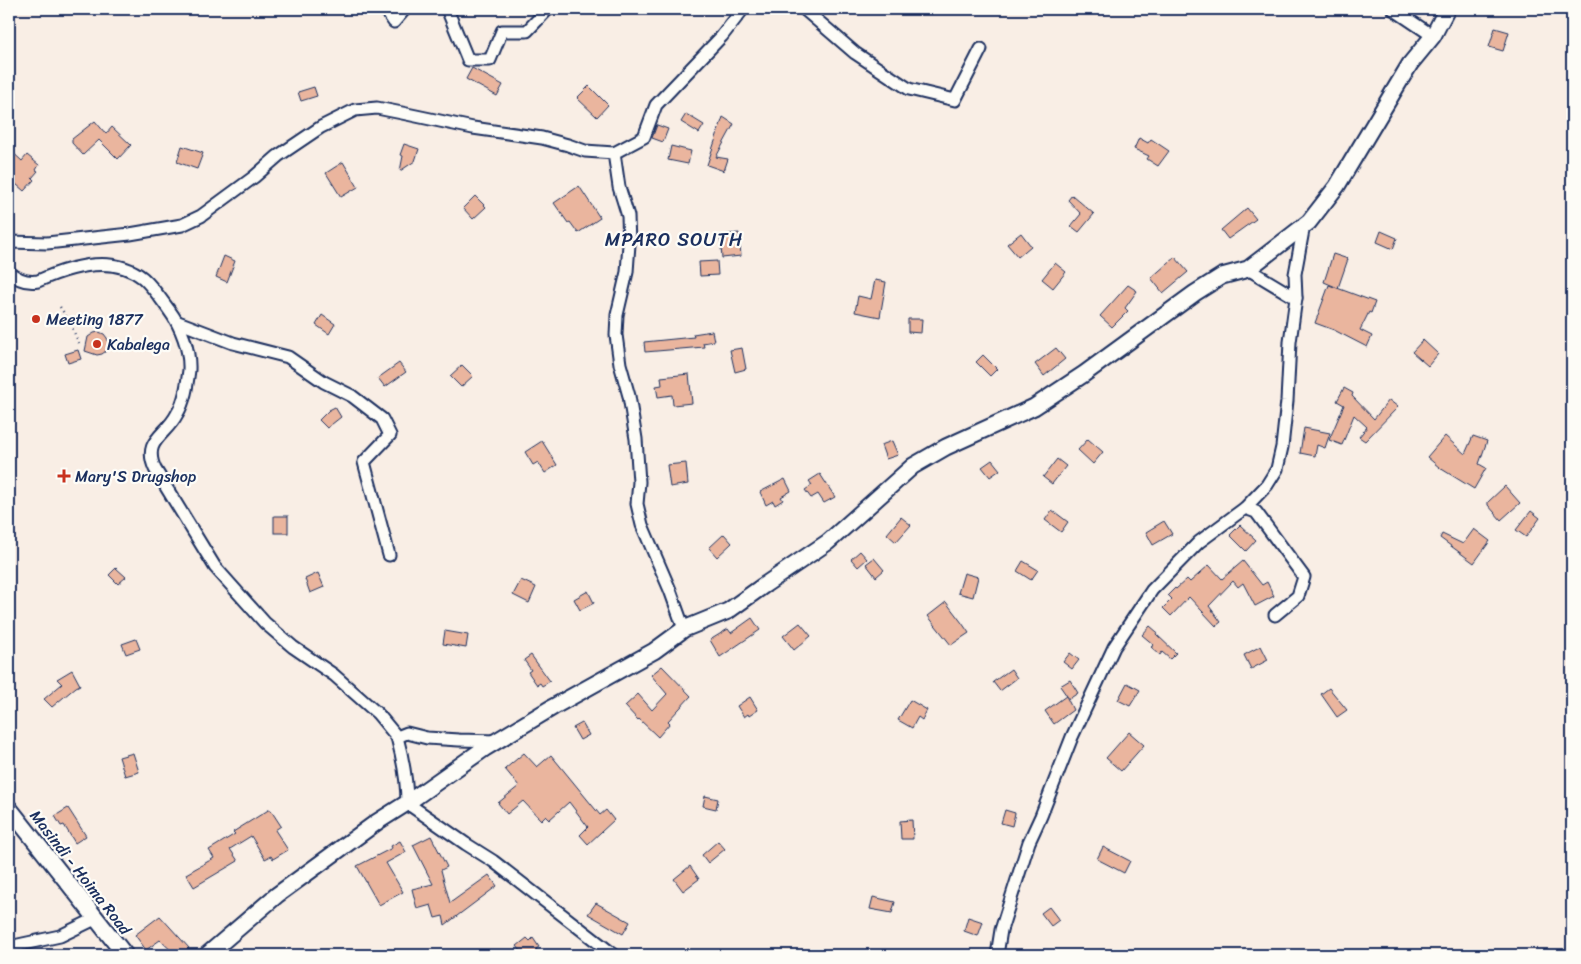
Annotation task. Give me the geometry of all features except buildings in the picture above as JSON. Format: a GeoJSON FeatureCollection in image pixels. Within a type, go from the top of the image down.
{"type":"FeatureCollection","features":[{"type":"Feature","properties":{"kind":"street"},"geometry":{"type":"LineString","coordinates":[[385,9],[394,22],[405,9]]}},
{"type":"Feature","properties":{"kind":"street"},"geometry":{"type":"LineString","coordinates":[[447,9],[468,60],[490,60],[502,31],[528,32],[548,9]]}},
{"type":"Feature","properties":{"kind":"street"},"geometry":{"type":"LineString","coordinates":[[9,242],[47,242],[130,234],[182,225],[207,212],[254,177],[278,156],[321,127],[355,110],[377,108],[402,112],[473,128],[542,138],[586,151],[614,153],[644,137],[656,105],[722,36],[743,9]]}},
{"type":"Feature","properties":{"kind":"street"},"geometry":{"type":"LineString","coordinates":[[804,9],[855,53],[909,89],[955,100],[981,49]]}},
{"type":"Feature","properties":{"kind":"street"},"geometry":{"type":"LineString","coordinates":[[1393,9],[1433,36]]}},
{"type":"Feature","properties":{"kind":"street"},"geometry":{"type":"LineString","coordinates":[[207,955],[278,895],[377,822],[498,741],[553,707],[654,651],[684,629],[728,611],[828,542],[913,466],[946,447],[1034,407],[1084,374],[1195,293],[1222,276],[1248,268],[1309,222],[1338,186],[1410,64],[1433,36],[1447,9]]}},
{"type":"Feature","properties":{"kind":"street"},"geometry":{"type":"LineString","coordinates":[[614,153],[619,187],[628,216],[627,272],[617,314],[616,335],[620,364],[629,396],[636,439],[639,482],[637,504],[642,525],[670,590],[684,629]]}},
{"type":"Feature","properties":{"kind":"street"},"geometry":{"type":"LineString","coordinates":[[997,955],[1006,913],[1029,842],[1072,736],[1114,647],[1152,590],[1199,542],[1245,508],[1267,484],[1277,468],[1287,401],[1290,342],[1296,298],[1295,274],[1304,225]]}},
{"type":"Feature","properties":{"kind":"street"},"geometry":{"type":"LineString","coordinates":[[9,272],[20,279],[32,282],[76,267],[110,265],[129,270],[142,278],[155,291],[178,322],[185,344],[189,367],[187,389],[177,415],[153,444],[151,460],[155,469],[215,567],[259,616],[293,647],[334,675],[365,702],[397,737],[404,763],[408,791],[407,803]]}},
{"type":"Feature","properties":{"kind":"street"},"geometry":{"type":"LineString","coordinates":[[1248,268],[1296,298]]}},
{"type":"Feature","properties":{"kind":"street"},"geometry":{"type":"LineString","coordinates":[[178,322],[233,343],[288,357],[324,382],[352,396],[382,419],[390,435],[364,462],[388,556]]}},
{"type":"Feature","properties":{"kind":"street"},"geometry":{"type":"LineString","coordinates":[[1245,508],[1256,512],[1304,577],[1298,596],[1275,615]]}},
{"type":"Feature","properties":{"kind":"street"},"geometry":{"type":"LineString","coordinates":[[397,737],[407,733],[427,738],[498,741]]}},
{"type":"Feature","properties":{"kind":"street"},"geometry":{"type":"LineString","coordinates":[[407,803],[493,861],[614,955]]}},
{"type":"Feature","properties":{"kind":"street","name":"Masindi - Hoima Road"},"geometry":{"type":"LineString","coordinates":[[9,810],[125,955]]}},
{"type":"Feature","properties":{"kind":"street"},"geometry":{"type":"LineString","coordinates":[[9,947],[60,936],[97,918]]}},
{"type":"Feature","properties":{"kind":"path"},"geometry":{"type":"LineString","coordinates":[[60,307],[79,342]]}},
{"type":"Feature","properties":{"kind":"place","name":"Meeting 1877"},"geometry":{"type":"Point","coordinates":[36,319]}},
{"type":"Feature","properties":{"kind":"place","name":"Kabalega"},"geometry":{"type":"Point","coordinates":[97,344]}},
{"type":"Feature","properties":{"kind":"place","name":"Mary'S Drugshop"},"geometry":{"type":"Point","coordinates":[64,476]}},
{"type":"Feature","properties":{"kind":"district","name":"MPARO SOUTH"},"geometry":{"type":"Point","coordinates":[674,239]}}]}
